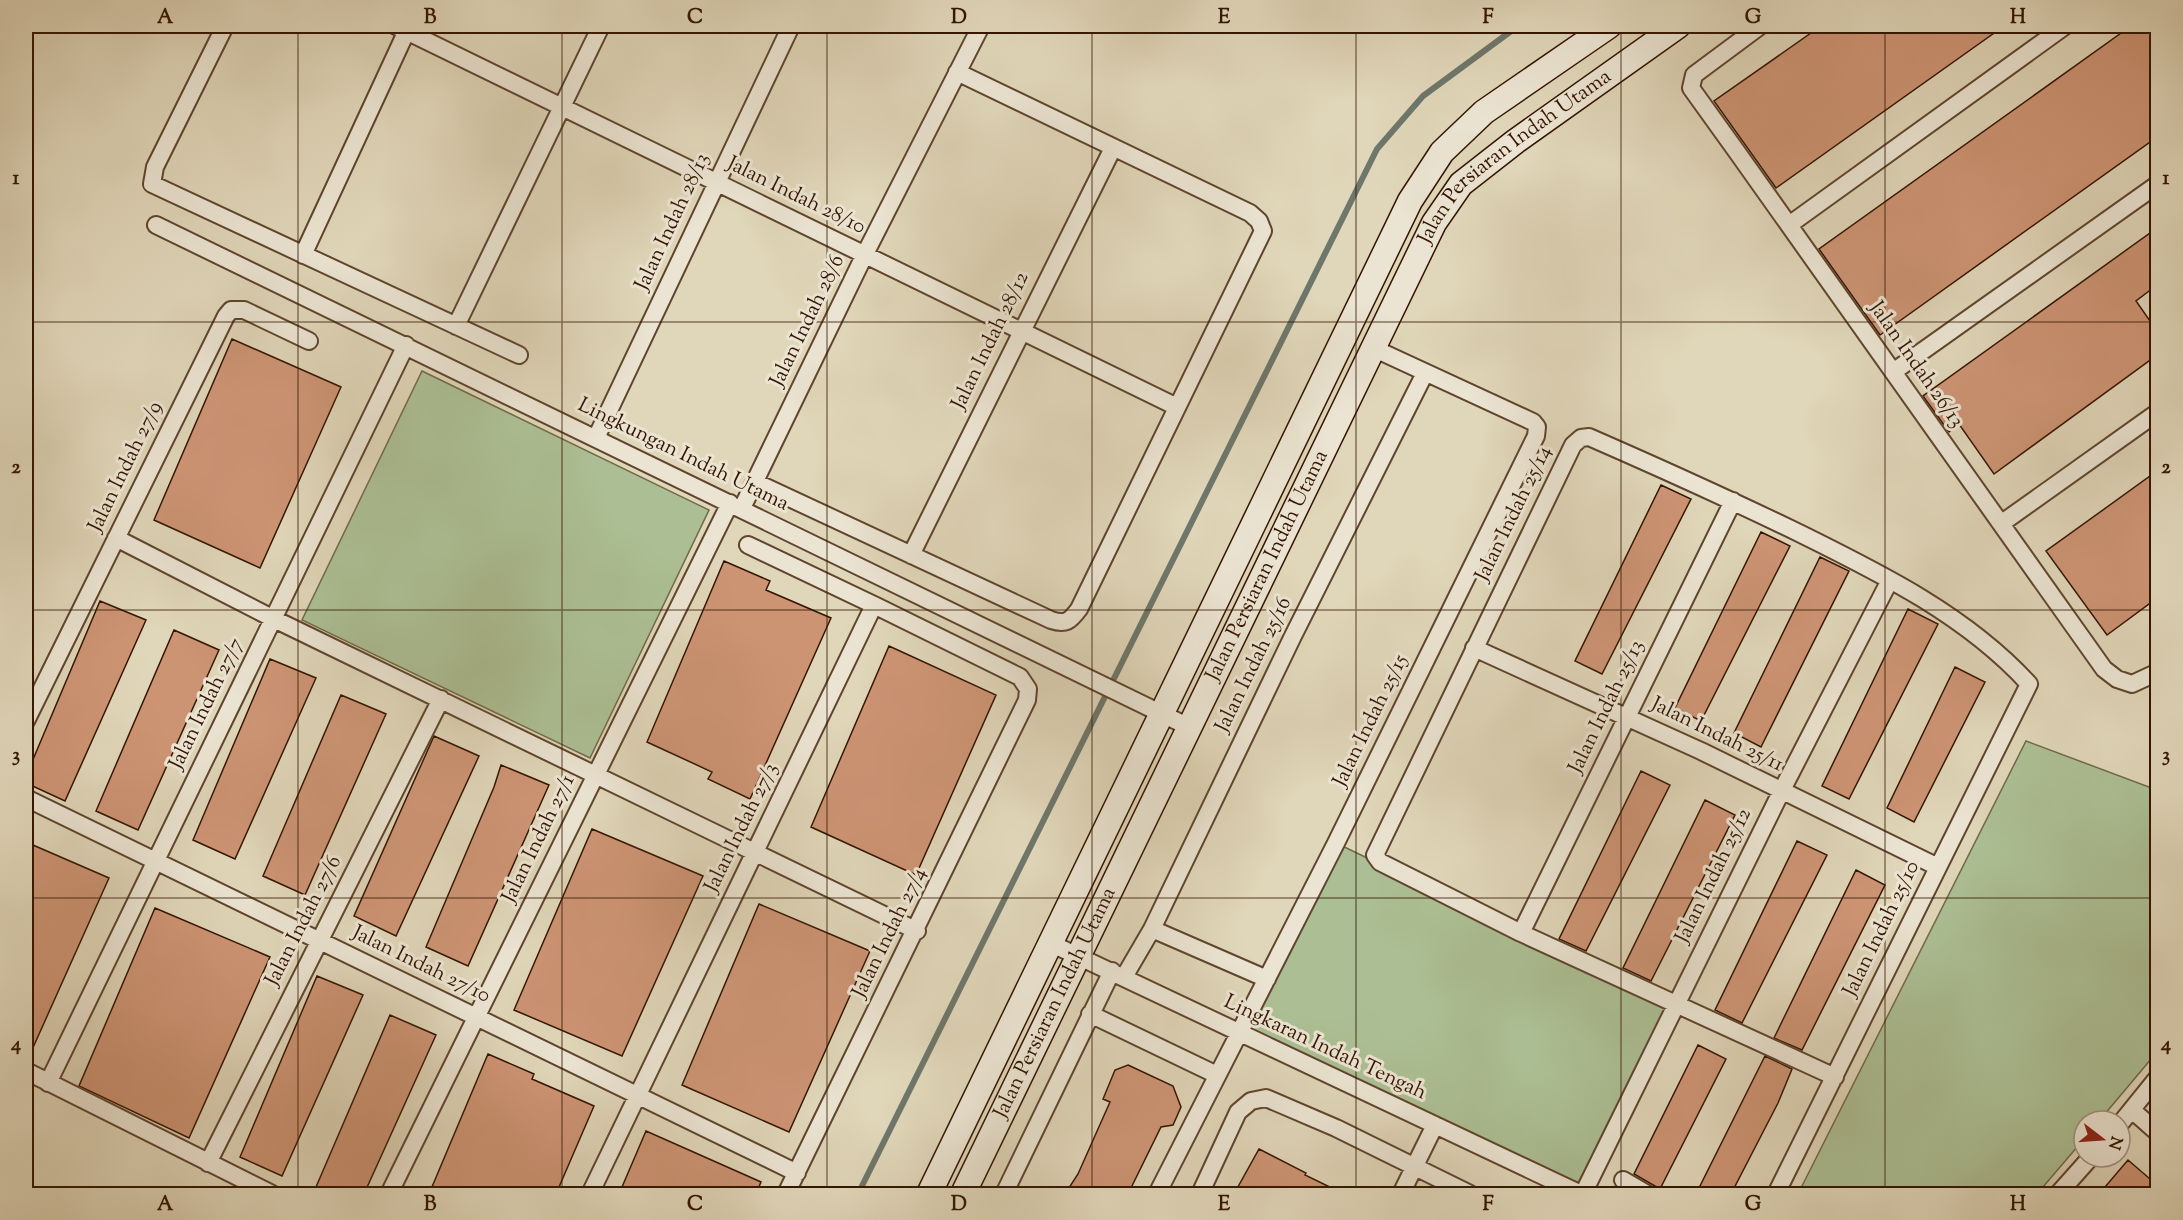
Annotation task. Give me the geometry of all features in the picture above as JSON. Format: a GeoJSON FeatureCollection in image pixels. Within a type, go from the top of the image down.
{"type":"FeatureCollection","features":[{"type":"Feature","properties":{"kind":"main road","name":"Jalan Persiaran Indah Utama"},"geometry":{"type":"LineString","coordinates":[[929,1194],[1410,201],[1442,152],[1484,112],[1609,26]]}},
{"type":"Feature","properties":{"kind":"main road","name":"Jalan Persiaran Indah Utama"},"geometry":{"type":"LineString","coordinates":[[963,1194],[1375,349],[1434,223],[1461,184],[1516,141],[1678,26]]}},
{"type":"Feature","properties":{"kind":"street"},"geometry":{"type":"LineString","coordinates":[[225,26],[155,166],[152,184],[519,355]]}},
{"type":"Feature","properties":{"kind":"street"},"geometry":{"type":"LineString","coordinates":[[456,326],[601,26]]}},
{"type":"Feature","properties":{"kind":"street","name":"Jalan Indah 28/13"},"geometry":{"type":"LineString","coordinates":[[596,438],[791,26]]}},
{"type":"Feature","properties":{"kind":"street","name":"Jalan Indah 28/6"},"geometry":{"type":"LineString","coordinates":[[736,506],[755,482],[865,254],[981,26]]}},
{"type":"Feature","properties":{"kind":"street","name":"Jalan Indah 26/13"},"geometry":{"type":"LineString","coordinates":[[1760,26],[1701,68],[1694,75],[1691,88],[2104,669],[2117,679],[2132,684],[2157,672]]}},
{"type":"Feature","properties":{"kind":"street"},"geometry":{"type":"LineString","coordinates":[[1789,225],[2065,26]]}},
{"type":"Feature","properties":{"kind":"street"},"geometry":{"type":"LineString","coordinates":[[303,255],[403,27]]}},
{"type":"Feature","properties":{"kind":"street","name":"Jalan Indah 28/10"},"geometry":{"type":"LineString","coordinates":[[403,27],[1177,407]]}},
{"type":"Feature","properties":{"kind":"street"},"geometry":{"type":"LineString","coordinates":[[755,482],[1051,620],[1062,624],[1070,621],[1078,609],[1263,231],[1259,221],[1250,213],[957,72]]}},
{"type":"Feature","properties":{"kind":"street","name":"Jalan Indah 28/12"},"geometry":{"type":"LineString","coordinates":[[911,555],[1113,148]]}},
{"type":"Feature","properties":{"kind":"street"},"geometry":{"type":"LineString","coordinates":[[1893,372],[2157,184]]}},
{"type":"Feature","properties":{"kind":"street","name":"Lingkungan Indah Utama"},"geometry":{"type":"LineString","coordinates":[[156,225],[1189,727]]}},
{"type":"Feature","properties":{"kind":"street","name":"Jalan Indah 27/9"},"geometry":{"type":"LineString","coordinates":[[26,721],[231,310],[244,310],[309,341]]}},
{"type":"Feature","properties":{"kind":"street","name":"Jalan Indah 27/7"},"geometry":{"type":"LineString","coordinates":[[48,1083],[406,345]]}},
{"type":"Feature","properties":{"kind":"street"},"geometry":{"type":"LineString","coordinates":[[1375,349],[1425,373]]}},
{"type":"Feature","properties":{"kind":"street","name":"Jalan Indah 25/15"},"geometry":{"type":"LineString","coordinates":[[1157,1194],[1416,682],[1536,436],[1537,427],[1533,422],[1425,373]]}},
{"type":"Feature","properties":{"kind":"street","name":"Jalan Indah 25/16"},"geometry":{"type":"LineString","coordinates":[[1004,1194],[1090,1014],[1152,929],[1293,636],[1425,373]]}},
{"type":"Feature","properties":{"kind":"street"},"geometry":{"type":"LineString","coordinates":[[2002,523],[2157,412]]}},
{"type":"Feature","properties":{"kind":"street","name":"Jalan Indah 25/14"},"geometry":{"type":"LineString","coordinates":[[1521,933],[1380,862],[1375,855],[1573,445],[1581,438],[1589,437],[1733,501],[1890,580],[1960,622],[2007,660],[2029,684]]}},
{"type":"Feature","properties":{"kind":"street","name":"Jalan Indah 25/13"},"geometry":{"type":"LineString","coordinates":[[1521,933],[1733,501]]}},
{"type":"Feature","properties":{"kind":"street","name":"Jalan Indah 27/1"},"geometry":{"type":"LineString","coordinates":[[389,1194],[596,775],[736,506]]}},
{"type":"Feature","properties":{"kind":"street"},"geometry":{"type":"LineString","coordinates":[[116,538],[274,619],[917,931]]}},
{"type":"Feature","properties":{"kind":"street"},"geometry":{"type":"LineString","coordinates":[[748,545],[874,605]]}},
{"type":"Feature","properties":{"kind":"street","name":"Jalan Indah 25/12"},"geometry":{"type":"LineString","coordinates":[[1582,1194],[1782,790],[1890,580]]}},
{"type":"Feature","properties":{"kind":"street","name":"Jalan Indah 27/4"},"geometry":{"type":"LineString","coordinates":[[786,1194],[917,931],[1027,700],[1028,689],[1020,677],[874,605]]}},
{"type":"Feature","properties":{"kind":"street","name":"Jalan Indah 27/3"},"geometry":{"type":"LineString","coordinates":[[590,1194],[874,605]]}},
{"type":"Feature","properties":{"kind":"street","name":"Jalan Indah 25/11"},"geometry":{"type":"LineString","coordinates":[[1474,648],[1627,716],[1938,867]]}},
{"type":"Feature","properties":{"kind":"street","name":"Jalan Indah 25/10"},"geometry":{"type":"LineString","coordinates":[[1776,1194],[2029,684]]}},
{"type":"Feature","properties":{"kind":"street","name":"Jalan Indah 27/6"},"geometry":{"type":"LineString","coordinates":[[208,1163],[441,699]]}},
{"type":"Feature","properties":{"kind":"street","name":"Jalan Indah 27/10"},"geometry":{"type":"LineString","coordinates":[[26,798],[797,1173]]}},
{"type":"Feature","properties":{"kind":"street"},"geometry":{"type":"LineString","coordinates":[[1152,929],[1267,979]]}},
{"type":"Feature","properties":{"kind":"street"},"geometry":{"type":"LineString","coordinates":[[1521,933],[1835,1077]]}},
{"type":"Feature","properties":{"kind":"street","name":"Lingkaran Indah Tengah"},"geometry":{"type":"LineString","coordinates":[[1050,943],[1582,1194]]}},
{"type":"Feature","properties":{"kind":"street"},"geometry":{"type":"LineString","coordinates":[[1090,1014],[1217,1075]]}},
{"type":"Feature","properties":{"kind":"street"},"geometry":{"type":"LineString","coordinates":[[26,1071],[272,1194]]}},
{"type":"Feature","properties":{"kind":"street"},"geometry":{"type":"LineString","coordinates":[[2157,1077],[2132,1110],[2157,1132]]}},
{"type":"Feature","properties":{"kind":"street"},"geometry":{"type":"LineString","coordinates":[[1200,1194],[1238,1112],[1251,1101],[1266,1098],[1336,1128],[1470,1194]]}},
{"type":"Feature","properties":{"kind":"street"},"geometry":{"type":"LineString","coordinates":[[1401,1194],[1435,1125]]}},
{"type":"Feature","properties":{"kind":"street"},"geometry":{"type":"LineString","coordinates":[[2058,1194],[2080,1169]]}},
{"type":"Feature","properties":{"kind":"street"},"geometry":{"type":"LineString","coordinates":[[1623,1180],[1647,1194]]}},
{"type":"Feature","properties":{"kind":"green space"},"geometry":{"type":"Polygon","coordinates":[[[422,371],[709,510],[590,758],[302,620],[422,371]]]}},
{"type":"Feature","properties":{"kind":"green space"},"geometry":{"type":"Polygon","coordinates":[[[2026,741],[2157,790],[2157,1052],[2109,1109],[2072,1109],[2072,1153],[2037,1194],[1798,1194],[2026,741]]]}},
{"type":"Feature","properties":{"kind":"green space"},"geometry":{"type":"Polygon","coordinates":[[[1336,843],[1676,1006],[1583,1194],[1240,1032],[1336,843]]]}},
{"type":"Feature","properties":{"kind":"building"},"geometry":{"type":"Polygon","coordinates":[[[1821,26],[2004,26],[1776,188],[1714,101],[1821,26]]]}},
{"type":"Feature","properties":{"kind":"building"},"geometry":{"type":"Polygon","coordinates":[[[2131,26],[2157,26],[2157,137],[1880,335],[1819,249],[2131,26]]]}},
{"type":"Feature","properties":{"kind":"building"},"geometry":{"type":"Polygon","coordinates":[[[2157,228],[2157,285],[2136,301],[2157,331],[2157,355],[1994,474],[1959,424],[1949,432],[1923,396],[2157,228]]]}},
{"type":"Feature","properties":{"kind":"building"},"geometry":{"type":"Polygon","coordinates":[[[232,339],[341,387],[260,568],[154,520],[232,339]]]}},
{"type":"Feature","properties":{"kind":"building"},"geometry":{"type":"Polygon","coordinates":[[[2157,471],[2157,598],[2107,635],[2046,551],[2157,471]]]}},
{"type":"Feature","properties":{"kind":"building"},"geometry":{"type":"Polygon","coordinates":[[[1661,485],[1691,499],[1602,674],[1575,661],[1661,485]]]}},
{"type":"Feature","properties":{"kind":"building"},"geometry":{"type":"Polygon","coordinates":[[[1761,532],[1790,546],[1701,721],[1675,708],[1761,532]]]}},
{"type":"Feature","properties":{"kind":"building"},"geometry":{"type":"Polygon","coordinates":[[[1820,557],[1849,571],[1761,747],[1734,733],[1820,557]]]}},
{"type":"Feature","properties":{"kind":"building"},"geometry":{"type":"Polygon","coordinates":[[[724,561],[770,581],[766,590],[831,618],[750,799],[708,779],[712,772],[647,742],[724,561]]]}},
{"type":"Feature","properties":{"kind":"building"},"geometry":{"type":"Polygon","coordinates":[[[100,601],[146,620],[65,801],[26,783],[26,776],[100,601]]]}},
{"type":"Feature","properties":{"kind":"building"},"geometry":{"type":"Polygon","coordinates":[[[1908,609],[1938,624],[1849,799],[1822,786],[1908,609]]]}},
{"type":"Feature","properties":{"kind":"building"},"geometry":{"type":"Polygon","coordinates":[[[174,630],[219,650],[138,830],[96,811],[174,630]]]}},
{"type":"Feature","properties":{"kind":"building"},"geometry":{"type":"Polygon","coordinates":[[[889,646],[996,695],[916,875],[811,827],[889,646]]]}},
{"type":"Feature","properties":{"kind":"building"},"geometry":{"type":"Polygon","coordinates":[[[270,659],[316,678],[235,859],[193,840],[270,659]]]}},
{"type":"Feature","properties":{"kind":"building"},"geometry":{"type":"Polygon","coordinates":[[[1955,667],[1985,682],[1914,822],[1887,808],[1955,667]]]}},
{"type":"Feature","properties":{"kind":"building"},"geometry":{"type":"Polygon","coordinates":[[[341,695],[386,714],[305,895],[263,876],[341,695]]]}},
{"type":"Feature","properties":{"kind":"building"},"geometry":{"type":"Polygon","coordinates":[[[434,736],[479,756],[396,936],[354,916],[434,736]]]}},
{"type":"Feature","properties":{"kind":"building"},"geometry":{"type":"Polygon","coordinates":[[[501,765],[549,785],[468,966],[426,947],[494,787],[501,765]]]}},
{"type":"Feature","properties":{"kind":"building"},"geometry":{"type":"Polygon","coordinates":[[[1641,771],[1670,785],[1586,951],[1559,939],[1641,771]]]}},
{"type":"Feature","properties":{"kind":"building"},"geometry":{"type":"Polygon","coordinates":[[[1705,800],[1735,815],[1651,981],[1623,968],[1705,800]]]}},
{"type":"Feature","properties":{"kind":"building"},"geometry":{"type":"Polygon","coordinates":[[[592,829],[703,876],[622,1056],[514,1010],[592,829]]]}},
{"type":"Feature","properties":{"kind":"building"},"geometry":{"type":"Polygon","coordinates":[[[1797,841],[1827,855],[1742,1023],[1715,1010],[1797,841]]]}},
{"type":"Feature","properties":{"kind":"building"},"geometry":{"type":"Polygon","coordinates":[[[26,842],[109,878],[27,1061],[26,1061],[26,842]]]}},
{"type":"Feature","properties":{"kind":"building"},"geometry":{"type":"Polygon","coordinates":[[[1856,870],[1885,885],[1802,1050],[1774,1038],[1856,870]]]}},
{"type":"Feature","properties":{"kind":"building"},"geometry":{"type":"Polygon","coordinates":[[[759,904],[870,951],[789,1132],[682,1085],[759,904]]]}},
{"type":"Feature","properties":{"kind":"building"},"geometry":{"type":"Polygon","coordinates":[[[155,908],[270,957],[189,1138],[79,1086],[155,908]]]}},
{"type":"Feature","properties":{"kind":"building"},"geometry":{"type":"Polygon","coordinates":[[[317,976],[363,995],[282,1176],[240,1157],[317,976]]]}},
{"type":"Feature","properties":{"kind":"building"},"geometry":{"type":"Polygon","coordinates":[[[390,1015],[436,1035],[364,1194],[313,1194],[390,1015]]]}},
{"type":"Feature","properties":{"kind":"building"},"geometry":{"type":"Polygon","coordinates":[[[1698,1045],[1726,1059],[1660,1189],[1634,1174],[1698,1045]]]}},
{"type":"Feature","properties":{"kind":"building"},"geometry":{"type":"Polygon","coordinates":[[[488,1054],[534,1074],[532,1079],[594,1106],[556,1194],[429,1194],[488,1054]]]}},
{"type":"Feature","properties":{"kind":"building"},"geometry":{"type":"Polygon","coordinates":[[[1765,1056],[1792,1069],[1778,1103],[1731,1194],[1696,1194],[1765,1056]]]}},
{"type":"Feature","properties":{"kind":"building"},"geometry":{"type":"Polygon","coordinates":[[[1128,1065],[1173,1086],[1181,1107],[1173,1125],[1161,1127],[1128,1194],[1065,1194],[1078,1174],[1110,1102],[1103,1099],[1115,1070],[1128,1065]]]}},
{"type":"Feature","properties":{"kind":"building"},"geometry":{"type":"Polygon","coordinates":[[[646,1131],[761,1182],[756,1194],[619,1194],[646,1131]]]}},
{"type":"Feature","properties":{"kind":"building"},"geometry":{"type":"Polygon","coordinates":[[[1259,1149],[1306,1173],[1305,1175],[1344,1194],[1234,1194],[1259,1149]]]}},
{"type":"Feature","properties":{"kind":"building"},"geometry":{"type":"Polygon","coordinates":[[[2132,1163],[2157,1185],[2157,1194],[2099,1194],[2120,1169],[2132,1169],[2132,1163]]]}},
{"type":"Feature","properties":{"kind":"waterway"},"geometry":{"type":"LineString","coordinates":[[858,1194],[1377,149],[1423,96],[1518,26]]}}]}
